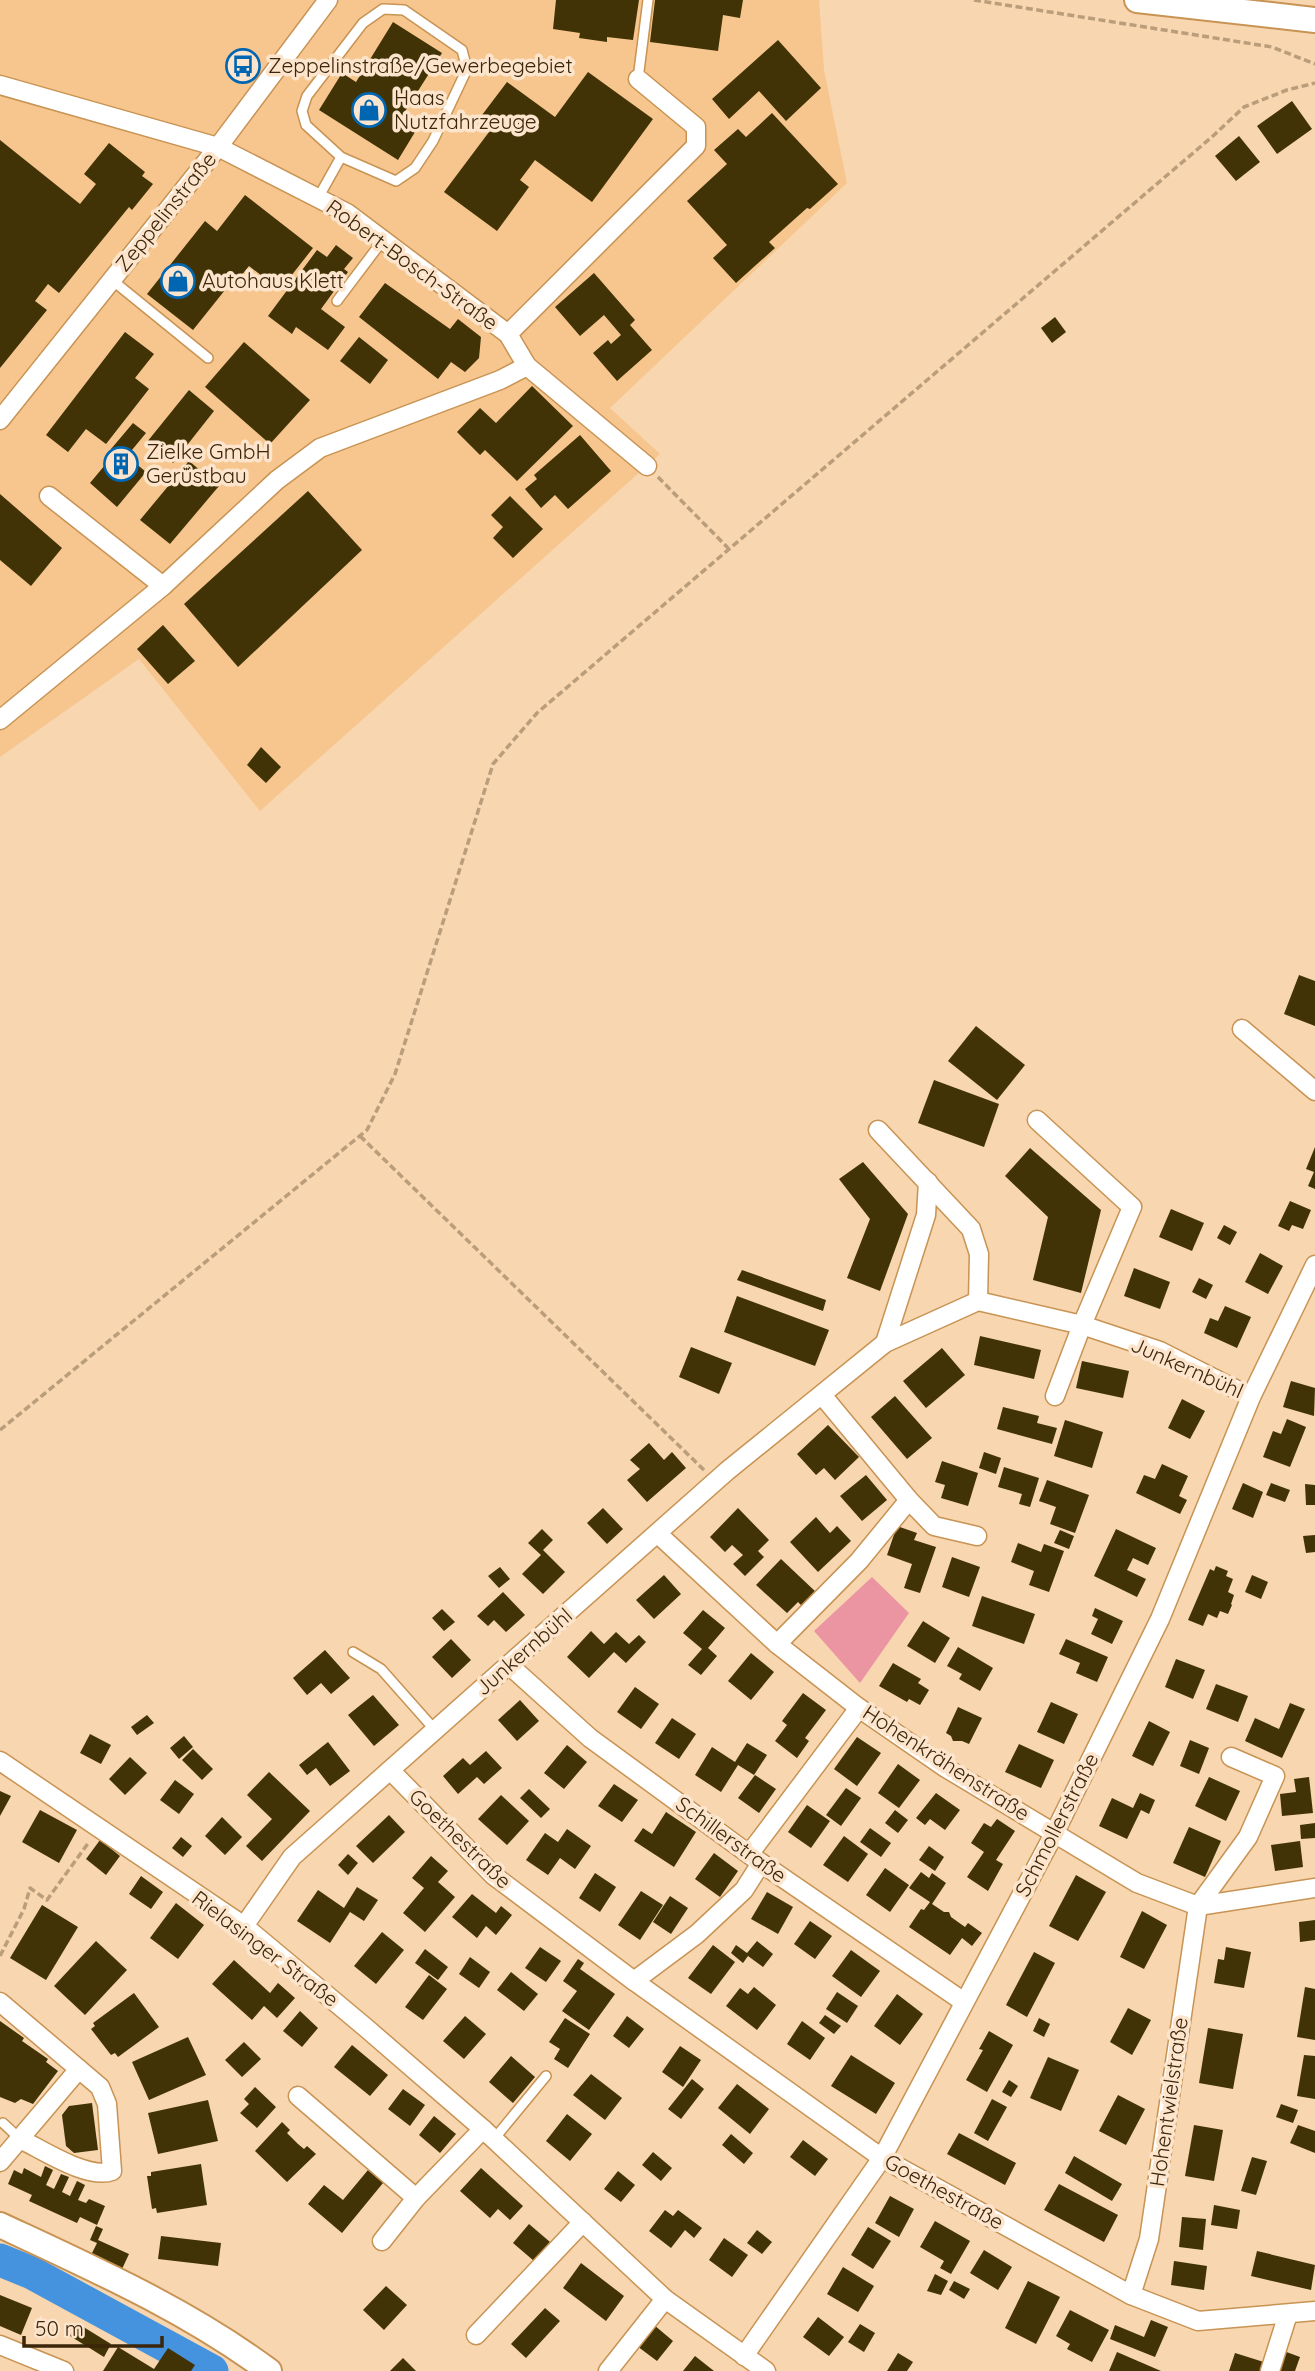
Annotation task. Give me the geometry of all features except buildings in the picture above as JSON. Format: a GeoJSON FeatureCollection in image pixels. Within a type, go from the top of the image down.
{"type":"FeatureCollection","features":[{"type":"Feature","properties":{"kind":"main road"},"geometry":{"type":"LineString","coordinates":[[1136,0],[1315,20]]}},
{"type":"Feature","properties":{"kind":"main road"},"geometry":{"type":"LineString","coordinates":[[0,2225],[106,2275],[205,2328],[269,2371]]}},
{"type":"Feature","properties":{"kind":"street","name":"Zeppelinstraße"},"geometry":{"type":"LineString","coordinates":[[0,420],[218,147],[328,0]]}},
{"type":"Feature","properties":{"kind":"street","name":"Robert-Bosch-Straße"},"geometry":{"type":"LineString","coordinates":[[508,334],[696,146],[696,127],[638,79]]}},
{"type":"Feature","properties":{"kind":"street","name":"Robert-Bosch-Straße"},"geometry":{"type":"LineString","coordinates":[[0,85],[218,147],[347,213],[508,334],[527,366],[647,466]]}},
{"type":"Feature","properties":{"kind":"street"},"geometry":{"type":"LineString","coordinates":[[0,720],[163,586],[277,480],[320,448],[500,380],[527,366]]}},
{"type":"Feature","properties":{"kind":"street"},"geometry":{"type":"LineString","coordinates":[[49,496],[163,586]]}},
{"type":"Feature","properties":{"kind":"street"},"geometry":{"type":"LineString","coordinates":[[1242,1029],[1315,1091]]}},
{"type":"Feature","properties":{"kind":"street"},"geometry":{"type":"LineString","coordinates":[[1038,1120],[1132,1207],[1055,1396]]}},
{"type":"Feature","properties":{"kind":"street"},"geometry":{"type":"LineString","coordinates":[[878,1130],[971,1229],[979,1254],[978,1301]]}},
{"type":"Feature","properties":{"kind":"street"},"geometry":{"type":"LineString","coordinates":[[885,1343],[926,1215],[928,1182]]}},
{"type":"Feature","properties":{"kind":"street","name":"Schmollerstraße"},"geometry":{"type":"LineString","coordinates":[[744,2356],[882,2158],[1055,1832],[1160,1619],[1251,1397],[1315,1265]]}},
{"type":"Feature","properties":{"kind":"street","name":"Junkernbühl"},"geometry":{"type":"LineString","coordinates":[[244,1926],[292,1857],[715,1482],[885,1343],[978,1301],[1082,1325],[1160,1351],[1251,1397]]}},
{"type":"Feature","properties":{"kind":"street"},"geometry":{"type":"LineString","coordinates":[[822,1395],[909,1500],[934,1526],[977,1536]]}},
{"type":"Feature","properties":{"kind":"street"},"geometry":{"type":"LineString","coordinates":[[777,1644],[859,1562],[909,1500]]}},
{"type":"Feature","properties":{"kind":"street","name":"Hohenkrähenstraße"},"geometry":{"type":"LineString","coordinates":[[658,1534],[777,1644],[859,1708],[946,1768],[1137,1883],[1198,1906],[1315,1888]]}},
{"type":"Feature","properties":{"kind":"street","name":"Schillerstraße"},"geometry":{"type":"LineString","coordinates":[[509,1665],[590,1738],[755,1858],[964,2002]]}},
{"type":"Feature","properties":{"kind":"street"},"geometry":{"type":"LineString","coordinates":[[634,1981],[697,1934],[744,1890],[755,1858],[859,1708]]}},
{"type":"Feature","properties":{"kind":"street"},"geometry":{"type":"LineString","coordinates":[[1198,1906],[1248,1837],[1278,1771],[1231,1757]]}},
{"type":"Feature","properties":{"kind":"street","name":"Rielasinger Straße"},"geometry":{"type":"LineString","coordinates":[[0,1761],[244,1926],[489,2134],[665,2299],[766,2371]]}},
{"type":"Feature","properties":{"kind":"street","name":"Goethestraße"},"geometry":{"type":"LineString","coordinates":[[390,1770],[493,1875],[634,1981],[882,2158],[1130,2295],[1198,2321],[1315,2311]]}},
{"type":"Feature","properties":{"kind":"street","name":"Hohentwielstraße"},"geometry":{"type":"LineString","coordinates":[[1130,2295],[1149,2239],[1198,1906]]}},
{"type":"Feature","properties":{"kind":"street"},"geometry":{"type":"LineString","coordinates":[[0,2002],[100,2087],[107,2104],[112,2171],[103,2174],[89,2172],[20,2139]]}},
{"type":"Feature","properties":{"kind":"street"},"geometry":{"type":"LineString","coordinates":[[0,2162],[79,2069]]}},
{"type":"Feature","properties":{"kind":"street"},"geometry":{"type":"LineString","coordinates":[[299,2095],[416,2198]]}},
{"type":"Feature","properties":{"kind":"street"},"geometry":{"type":"LineString","coordinates":[[382,2241],[416,2198],[489,2134]]}},
{"type":"Feature","properties":{"kind":"street"},"geometry":{"type":"LineString","coordinates":[[476,2335],[583,2222]]}},
{"type":"Feature","properties":{"kind":"street"},"geometry":{"type":"LineString","coordinates":[[608,2371],[665,2299]]}},
{"type":"Feature","properties":{"kind":"street"},"geometry":{"type":"LineString","coordinates":[[1270,2371],[1287,2314]]}},
{"type":"Feature","properties":{"kind":"street"},"geometry":{"type":"LineString","coordinates":[[0,2345],[64,2371]]}},
{"type":"Feature","properties":{"kind":"lane"},"geometry":{"type":"LineString","coordinates":[[638,79],[648,0]]}},
{"type":"Feature","properties":{"kind":"lane"},"geometry":{"type":"LineString","coordinates":[[383,9],[404,10],[462,50],[467,69],[433,141],[415,168],[396,181],[341,158],[306,125],[302,111],[307,96],[363,23],[383,9]]}},
{"type":"Feature","properties":{"kind":"lane"},"geometry":{"type":"LineString","coordinates":[[318,198],[341,158]]}},
{"type":"Feature","properties":{"kind":"lane"},"geometry":{"type":"LineString","coordinates":[[337,301],[383,240]]}},
{"type":"Feature","properties":{"kind":"lane"},"geometry":{"type":"LineString","coordinates":[[112,280],[208,358]]}},
{"type":"Feature","properties":{"kind":"lane"},"geometry":{"type":"LineString","coordinates":[[353,1652],[381,1669],[435,1730]]}},
{"type":"Feature","properties":{"kind":"lane"},"geometry":{"type":"LineString","coordinates":[[489,2134],[546,2076]]}},
{"type":"Feature","properties":{"kind":"lane"},"geometry":{"type":"LineString","coordinates":[[3,2123],[20,2139]]}},
{"type":"Feature","properties":{"kind":"path"},"geometry":{"type":"LineString","coordinates":[[974,0],[1272,47],[1315,64]]}},
{"type":"Feature","properties":{"kind":"path"},"geometry":{"type":"LineString","coordinates":[[0,1430],[367,1130],[396,1074],[493,764],[537,713],[1244,107],[1287,90],[1315,83]]}},
{"type":"Feature","properties":{"kind":"path"},"geometry":{"type":"LineString","coordinates":[[647,466],[728,548]]}},
{"type":"Feature","properties":{"kind":"path"},"geometry":{"type":"LineString","coordinates":[[360,1136],[715,1482]]}},
{"type":"Feature","properties":{"kind":"path"},"geometry":{"type":"LineString","coordinates":[[0,1956],[24,1909],[30,1888],[47,1900],[99,1829]]}},
{"type":"Feature","properties":{"kind":"shaded area"},"geometry":{"type":"Polygon","coordinates":[[[0,0],[819,0],[824,70],[847,183],[610,408],[660,454],[260,811],[139,659],[0,757],[0,0]]]}},
{"type":"Feature","properties":{"kind":"shaded area"},"geometry":{"type":"Polygon","coordinates":[[[872,1577],[909,1613],[860,1683],[814,1631],[872,1577]]]}},
{"type":"Feature","properties":{"kind":"waterway"},"geometry":{"type":"LineString","coordinates":[[0,2260],[32,2273],[212,2371]]}},
{"type":"Feature","properties":{"kind":"place","name":"Zeppelinstraße/Gewerbegebiet"},"geometry":{"type":"Point","coordinates":[243,66]}},
{"type":"Feature","properties":{"kind":"place","name":"Haas Nutzfahrzeuge"},"geometry":{"type":"Point","coordinates":[369,110]}},
{"type":"Feature","properties":{"kind":"place","name":"Autohaus Klett"},"geometry":{"type":"Point","coordinates":[178,281]}},
{"type":"Feature","properties":{"kind":"place","name":"Zielke GmbH Gerüstbau"},"geometry":{"type":"Point","coordinates":[121,464]}}]}
